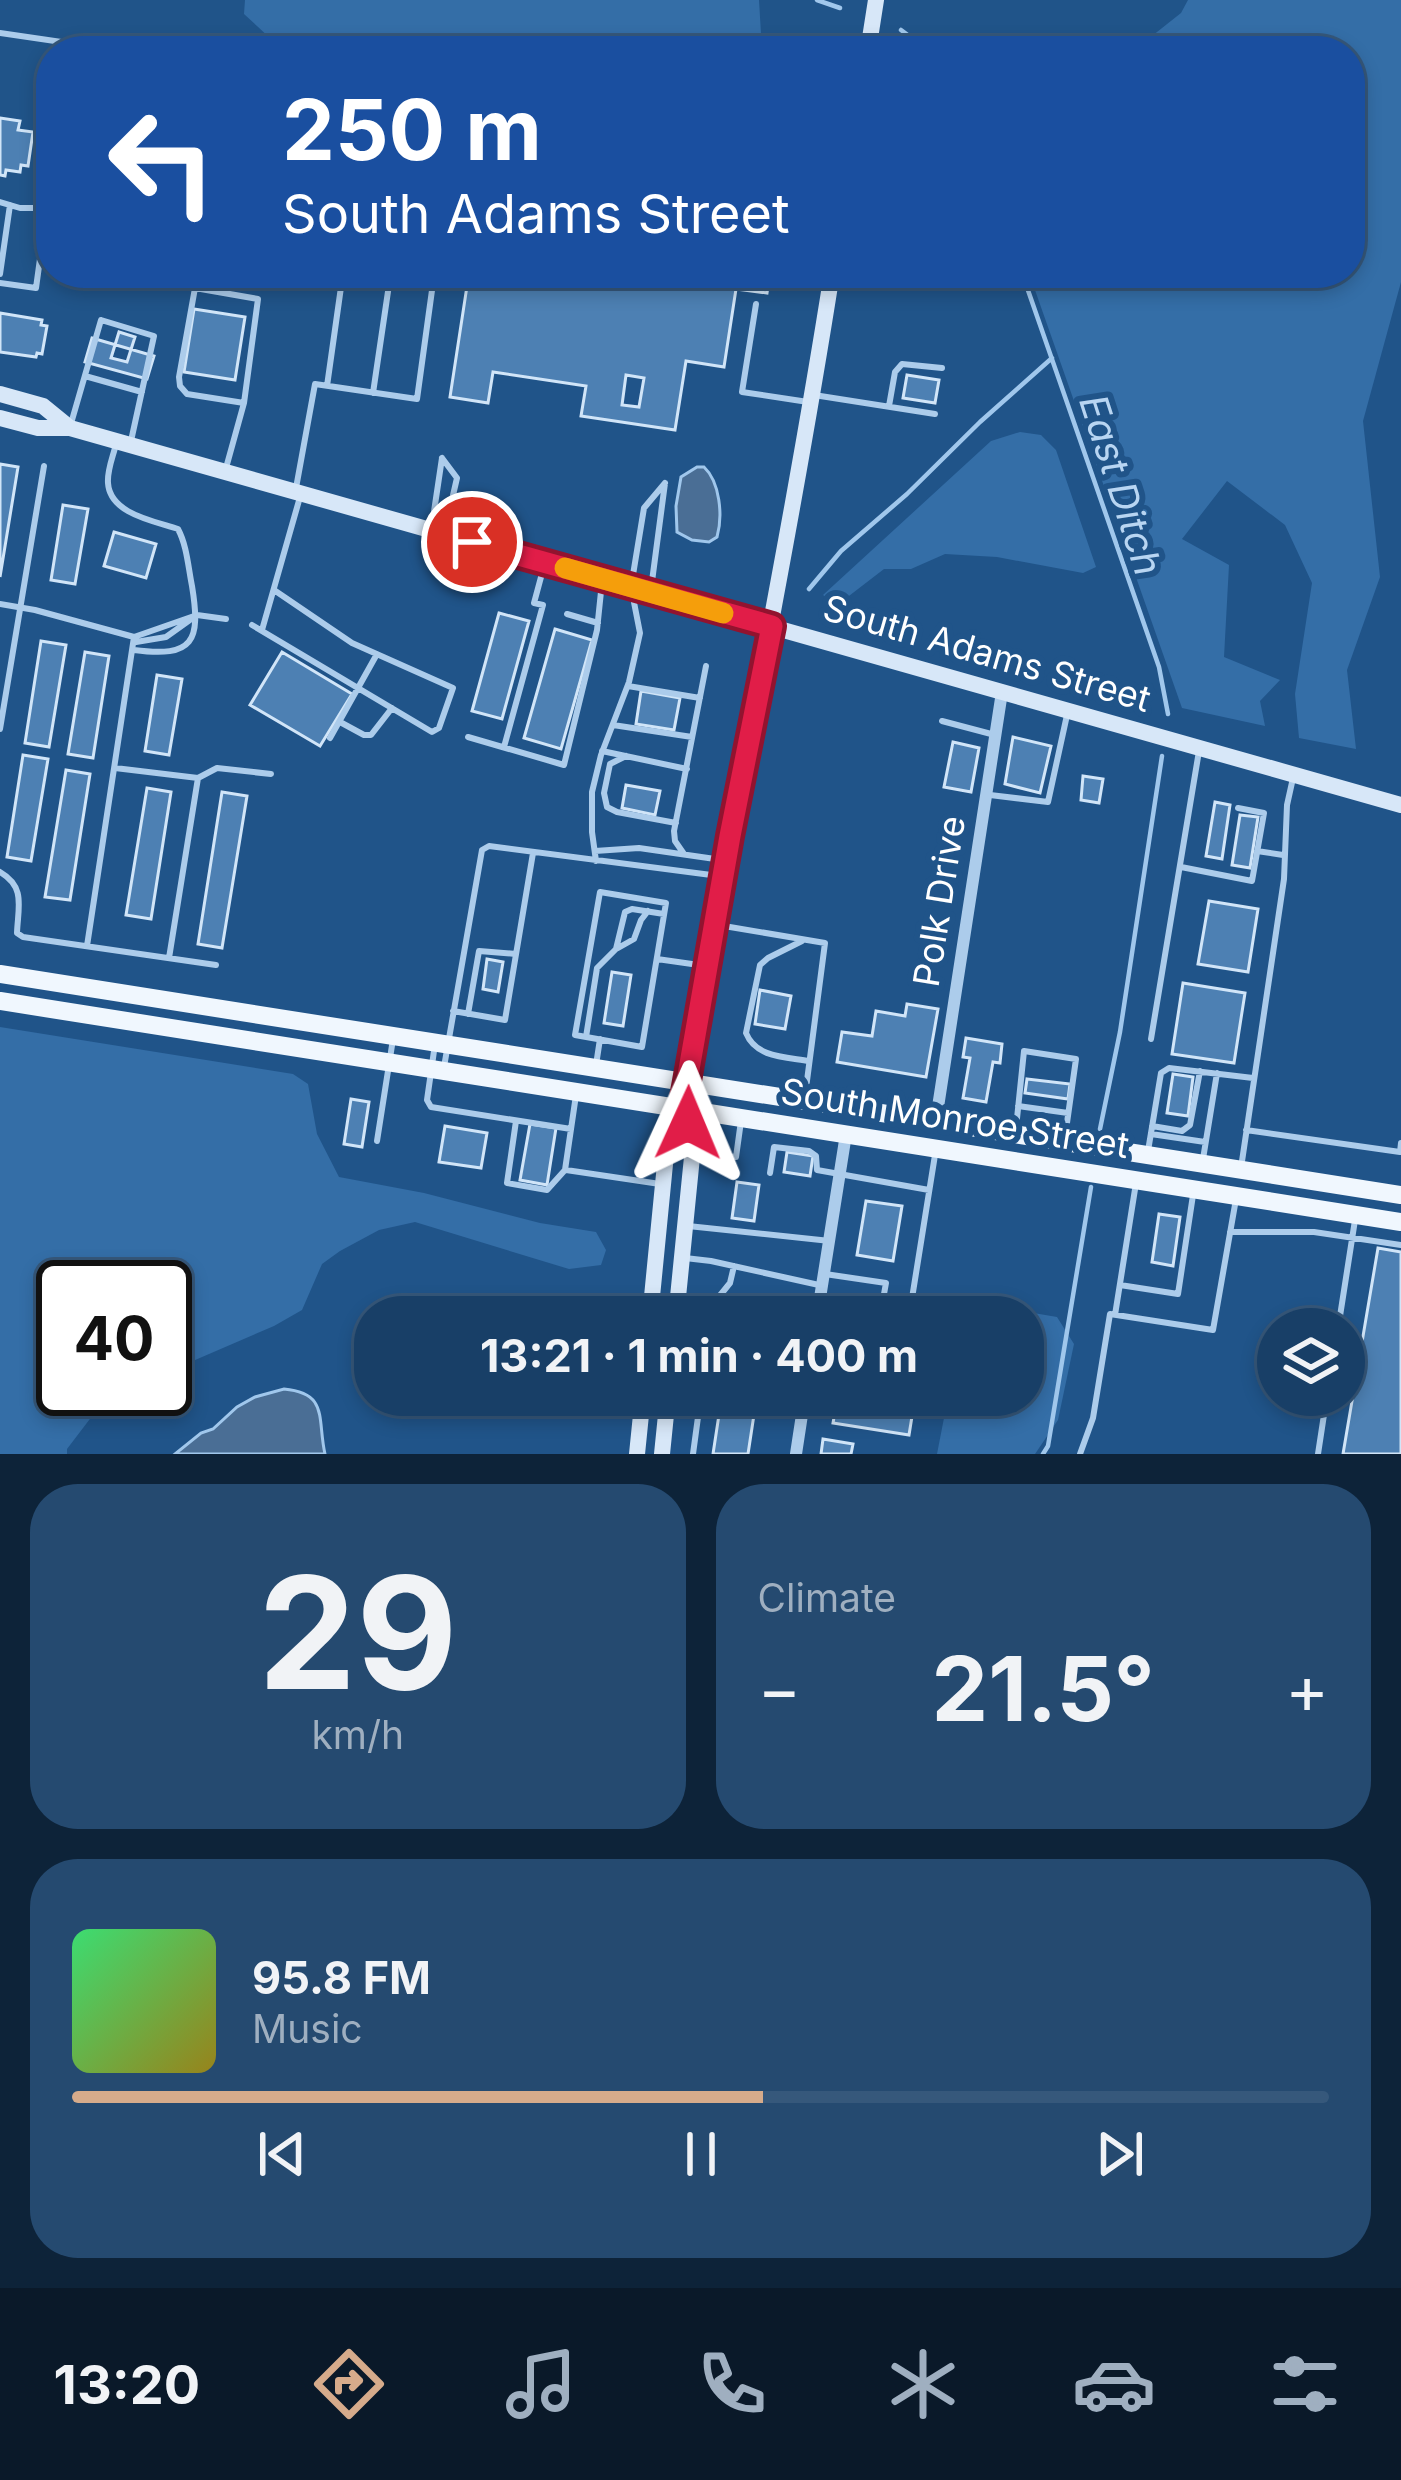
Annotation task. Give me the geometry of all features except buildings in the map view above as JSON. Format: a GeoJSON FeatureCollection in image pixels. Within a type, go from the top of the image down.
{"type":"FeatureCollection","features":[{"type":"Feature","properties":{"kind":"main road"},"geometry":{"type":"LineString","coordinates":[[870,36],[876,0]]}},
{"type":"Feature","properties":{"kind":"main road"},"geometry":{"type":"LineString","coordinates":[[652,1296],[670,1136],[682,1108],[830,288]]}},
{"type":"Feature","properties":{"kind":"main road","name":"South Adams Street"},"geometry":{"type":"LineString","coordinates":[[0,394],[43,406],[70,428]]}},
{"type":"Feature","properties":{"kind":"main road","name":"South Adams Street"},"geometry":{"type":"LineString","coordinates":[[0,418],[38,428],[70,428],[1401,805]]}},
{"type":"Feature","properties":{"kind":"main road","name":"South Monroe Street"},"geometry":{"type":"LineString","coordinates":[[0,974],[1064,1141],[1150,1138],[1202,1163],[1401,1195]]}},
{"type":"Feature","properties":{"kind":"main road","name":"South Monroe Street"},"geometry":{"type":"LineString","coordinates":[[0,1001],[1401,1222]]}},
{"type":"Feature","properties":{"kind":"main road"},"geometry":{"type":"LineString","coordinates":[[678,1296],[692,1153],[682,1108]]}},
{"type":"Feature","properties":{"kind":"main road"},"geometry":{"type":"LineString","coordinates":[[936,1148],[947,1132],[962,1124]]}},
{"type":"Feature","properties":{"kind":"main road"},"geometry":{"type":"LineString","coordinates":[[1237,1196],[1240,1169]]}},
{"type":"Feature","properties":{"kind":"main road"},"geometry":{"type":"LineString","coordinates":[[637,1454],[641,1416]]}},
{"type":"Feature","properties":{"kind":"main road"},"geometry":{"type":"LineString","coordinates":[[662,1454],[666,1416]]}},
{"type":"Feature","properties":{"kind":"street","name":"Polk Drive"},"geometry":{"type":"LineString","coordinates":[[936,1120],[1002,692]]}},
{"type":"Feature","properties":{"kind":"street"},"geometry":{"type":"LineString","coordinates":[[820,1296],[846,1134]]}},
{"type":"Feature","properties":{"kind":"street"},"geometry":{"type":"LineString","coordinates":[[796,1454],[802,1416]]}},
{"type":"Feature","properties":{"kind":"lane"},"geometry":{"type":"LineString","coordinates":[[0,33],[36,38]]}},
{"type":"Feature","properties":{"kind":"lane"},"geometry":{"type":"LineString","coordinates":[[0,274],[5,203],[36,207]]}},
{"type":"Feature","properties":{"kind":"lane"},"geometry":{"type":"LineString","coordinates":[[0,283],[36,288]]}},
{"type":"Feature","properties":{"kind":"lane"},"geometry":{"type":"LineString","coordinates":[[225,472],[244,404],[258,299],[195,288],[180,386],[187,394],[244,404]]}},
{"type":"Feature","properties":{"kind":"lane"},"geometry":{"type":"LineString","coordinates":[[327,386],[341,288]]}},
{"type":"Feature","properties":{"kind":"lane"},"geometry":{"type":"LineString","coordinates":[[373,393],[388,288]]}},
{"type":"Feature","properties":{"kind":"lane"},"geometry":{"type":"LineString","coordinates":[[262,631],[299,492],[315,384],[417,399],[432,288]]}},
{"type":"Feature","properties":{"kind":"lane"},"geometry":{"type":"LineString","coordinates":[[757,304],[742,392],[935,414]]}},
{"type":"Feature","properties":{"kind":"lane"},"geometry":{"type":"LineString","coordinates":[[0,604],[160,654],[189,644],[195,631],[184,541],[178,530],[123,509],[108,490],[108,477],[142,392],[154,335],[101,320],[70,428]]}},
{"type":"Feature","properties":{"kind":"lane"},"geometry":{"type":"LineString","coordinates":[[889,407],[895,372],[902,364],[942,368]]}},
{"type":"Feature","properties":{"kind":"lane"},"geometry":{"type":"LineString","coordinates":[[85,376],[142,392]]}},
{"type":"Feature","properties":{"kind":"lane"},"geometry":{"type":"LineString","coordinates":[[442,458],[457,478],[438,532],[442,458]]}},
{"type":"Feature","properties":{"kind":"lane"},"geometry":{"type":"LineString","coordinates":[[0,729],[44,466]]}},
{"type":"Feature","properties":{"kind":"lane"},"geometry":{"type":"LineString","coordinates":[[596,861],[591,808],[602,751],[628,686],[640,633],[632,586],[644,508],[664,482],[651,592]]}},
{"type":"Feature","properties":{"kind":"lane"},"geometry":{"type":"LineString","coordinates":[[504,747],[543,605],[534,603],[545,562]]}},
{"type":"Feature","properties":{"kind":"lane"},"geometry":{"type":"LineString","coordinates":[[468,737],[564,765],[598,623],[602,578]]}},
{"type":"Feature","properties":{"kind":"lane"},"geometry":{"type":"LineString","coordinates":[[252,625],[433,732],[439,728],[454,688],[352,643],[274,590]]}},
{"type":"Feature","properties":{"kind":"lane"},"geometry":{"type":"LineString","coordinates":[[567,614],[598,623]]}},
{"type":"Feature","properties":{"kind":"lane"},"geometry":{"type":"LineString","coordinates":[[134,643],[196,615],[226,619]]}},
{"type":"Feature","properties":{"kind":"lane"},"geometry":{"type":"LineString","coordinates":[[87,946],[134,643]]}},
{"type":"Feature","properties":{"kind":"lane"},"geometry":{"type":"LineString","coordinates":[[330,739],[377,654]]}},
{"type":"Feature","properties":{"kind":"lane"},"geometry":{"type":"LineString","coordinates":[[684,854],[674,842],[676,823],[706,666]]}},
{"type":"Feature","properties":{"kind":"lane"},"geometry":{"type":"LineString","coordinates":[[628,686],[700,698]]}},
{"type":"Feature","properties":{"kind":"lane"},"geometry":{"type":"LineString","coordinates":[[340,722],[371,735],[392,708]]}},
{"type":"Feature","properties":{"kind":"lane"},"geometry":{"type":"LineString","coordinates":[[986,795],[1048,802],[1068,710]]}},
{"type":"Feature","properties":{"kind":"lane"},"geometry":{"type":"LineString","coordinates":[[942,721],[995,736]]}},
{"type":"Feature","properties":{"kind":"lane"},"geometry":{"type":"LineString","coordinates":[[613,725],[694,737]]}},
{"type":"Feature","properties":{"kind":"lane"},"geometry":{"type":"LineString","coordinates":[[1151,1039],[1199,747]]}},
{"type":"Feature","properties":{"kind":"lane"},"geometry":{"type":"LineString","coordinates":[[602,751],[688,770]]}},
{"type":"Feature","properties":{"kind":"lane"},"geometry":{"type":"LineString","coordinates":[[626,756],[610,764],[604,793],[608,807],[676,823]]}},
{"type":"Feature","properties":{"kind":"lane"},"geometry":{"type":"LineString","coordinates":[[115,768],[198,778],[217,768],[271,774]]}},
{"type":"Feature","properties":{"kind":"lane"},"geometry":{"type":"LineString","coordinates":[[1240,1169],[1294,774]]}},
{"type":"Feature","properties":{"kind":"lane"},"geometry":{"type":"LineString","coordinates":[[169,958],[198,778]]}},
{"type":"Feature","properties":{"kind":"lane"},"geometry":{"type":"LineString","coordinates":[[1181,867],[1252,881],[1264,813],[1238,808]]}},
{"type":"Feature","properties":{"kind":"lane"},"geometry":{"type":"LineString","coordinates":[[571,1129],[431,1107],[427,1100],[453,1012],[482,850],[489,846],[596,861],[724,868]]}},
{"type":"Feature","properties":{"kind":"lane"},"geometry":{"type":"LineString","coordinates":[[595,851],[640,848],[684,854],[724,868]]}},
{"type":"Feature","properties":{"kind":"lane"},"geometry":{"type":"LineString","coordinates":[[1257,851],[1285,856]]}},
{"type":"Feature","properties":{"kind":"lane"},"geometry":{"type":"LineString","coordinates":[[453,1012],[505,1020],[533,853]]}},
{"type":"Feature","properties":{"kind":"lane"},"geometry":{"type":"LineString","coordinates":[[0,872],[13,879],[21,898],[17,933],[22,937],[216,965]]}},
{"type":"Feature","properties":{"kind":"lane"},"geometry":{"type":"LineString","coordinates":[[600,892],[666,903],[664,914],[642,1047],[575,1034],[600,892]]}},
{"type":"Feature","properties":{"kind":"lane"},"geometry":{"type":"LineString","coordinates":[[586,1037],[597,968],[634,939],[648,911]]}},
{"type":"Feature","properties":{"kind":"lane"},"geometry":{"type":"LineString","coordinates":[[616,949],[625,912],[664,914]]}},
{"type":"Feature","properties":{"kind":"lane"},"geometry":{"type":"LineString","coordinates":[[714,924],[825,943],[804,1099]]}},
{"type":"Feature","properties":{"kind":"lane"},"geometry":{"type":"LineString","coordinates":[[806,939],[760,965],[746,1034],[764,1053],[809,1061]]}},
{"type":"Feature","properties":{"kind":"lane"},"geometry":{"type":"LineString","coordinates":[[468,1014],[479,951],[516,953]]}},
{"type":"Feature","properties":{"kind":"lane"},"geometry":{"type":"LineString","coordinates":[[657,958],[706,966]]}},
{"type":"Feature","properties":{"kind":"lane"},"geometry":{"type":"LineString","coordinates":[[376,1142],[394,1035]]}},
{"type":"Feature","properties":{"kind":"lane"},"geometry":{"type":"LineString","coordinates":[[596,1067],[600,1040]]}},
{"type":"Feature","properties":{"kind":"lane"},"geometry":{"type":"LineString","coordinates":[[1015,1133],[1024,1052],[1076,1059],[1064,1141]]}},
{"type":"Feature","properties":{"kind":"lane"},"geometry":{"type":"LineString","coordinates":[[1150,1138],[1162,1073],[1169,1068],[1254,1078]]}},
{"type":"Feature","properties":{"kind":"lane"},"geometry":{"type":"LineString","coordinates":[[1150,1138],[1186,1130],[1192,1121],[1200,1072]]}},
{"type":"Feature","properties":{"kind":"lane"},"geometry":{"type":"LineString","coordinates":[[1202,1163],[1216,1073]]}},
{"type":"Feature","properties":{"kind":"lane"},"geometry":{"type":"LineString","coordinates":[[516,1120],[507,1183],[547,1190],[565,1170],[576,1091]]}},
{"type":"Feature","properties":{"kind":"lane"},"geometry":{"type":"LineString","coordinates":[[1018,1106],[1068,1113]]}},
{"type":"Feature","properties":{"kind":"lane"},"geometry":{"type":"LineString","coordinates":[[692,1153],[736,1157],[742,1118]]}},
{"type":"Feature","properties":{"kind":"lane"},"geometry":{"type":"LineString","coordinates":[[780,1148],[783,1124]]}},
{"type":"Feature","properties":{"kind":"lane"},"geometry":{"type":"LineString","coordinates":[[1246,1130],[1400,1150]]}},
{"type":"Feature","properties":{"kind":"lane"},"geometry":{"type":"LineString","coordinates":[[1150,1138],[1205,1142]]}},
{"type":"Feature","properties":{"kind":"lane"},"geometry":{"type":"LineString","coordinates":[[770,1173],[774,1147],[809,1151],[816,1156],[817,1170],[928,1190]]}},
{"type":"Feature","properties":{"kind":"lane"},"geometry":{"type":"LineString","coordinates":[[912,1296],[936,1148]]}},
{"type":"Feature","properties":{"kind":"lane"},"geometry":{"type":"LineString","coordinates":[[565,1170],[663,1185]]}},
{"type":"Feature","properties":{"kind":"lane"},"geometry":{"type":"LineString","coordinates":[[1115,1315],[1136,1180]]}},
{"type":"Feature","properties":{"kind":"lane"},"geometry":{"type":"LineString","coordinates":[[1120,1286],[1178,1294],[1194,1189]]}},
{"type":"Feature","properties":{"kind":"lane"},"geometry":{"type":"LineString","coordinates":[[1080,1454],[1093,1418],[1110,1314],[1213,1330],[1237,1196]]}},
{"type":"Feature","properties":{"kind":"lane"},"geometry":{"type":"LineString","coordinates":[[1341,1308],[1356,1214]]}},
{"type":"Feature","properties":{"kind":"lane"},"geometry":{"type":"LineString","coordinates":[[685,1225],[830,1241]]}},
{"type":"Feature","properties":{"kind":"lane"},"geometry":{"type":"LineString","coordinates":[[1230,1232],[1314,1232],[1401,1245]]}},
{"type":"Feature","properties":{"kind":"lane"},"geometry":{"type":"LineString","coordinates":[[681,1258],[822,1286],[882,1306],[886,1283],[822,1286]]}},
{"type":"Feature","properties":{"kind":"lane"},"geometry":{"type":"LineString","coordinates":[[720,1296],[730,1283],[734,1266]]}},
{"type":"Feature","properties":{"kind":"lane"},"geometry":{"type":"LineString","coordinates":[[693,1454],[698,1416]]}},
{"type":"Feature","properties":{"kind":"lane"},"geometry":{"type":"LineString","coordinates":[[1318,1454],[1324,1416]]}},
{"type":"Feature","properties":{"kind":"shaded area"},"geometry":{"type":"Polygon","coordinates":[[[245,0],[759,0],[761,36],[268,36],[244,14],[245,0]]]}},
{"type":"Feature","properties":{"kind":"shaded area"},"geometry":{"type":"Polygon","coordinates":[[[1188,0],[1401,0],[1401,282],[1363,421],[1380,577],[1347,670],[1356,749],[1299,738],[1295,694],[1312,583],[1285,525],[1227,481],[1182,539],[1229,565],[1224,657],[1280,680],[1260,701],[1265,726],[1182,708],[1034,288],[1365,288],[1365,36],[1152,36],[1181,13],[1188,0]]]}},
{"type":"Feature","properties":{"kind":"shaded area"},"geometry":{"type":"Polygon","coordinates":[[[1020,432],[1041,435],[1056,450],[1096,567],[1083,573],[997,557],[945,554],[911,569],[884,569],[845,599],[832,601],[823,595],[991,441],[1020,432]]]}},
{"type":"Feature","properties":{"kind":"shaded area"},"geometry":{"type":"Polygon","coordinates":[[[697,467],[709,473],[719,500],[717,537],[709,542],[677,532],[681,477],[697,467]]]}},
{"type":"Feature","properties":{"kind":"shaded area"},"geometry":{"type":"Polygon","coordinates":[[[0,1027],[293,1074],[308,1084],[317,1134],[339,1177],[596,1232],[606,1250],[601,1265],[569,1269],[415,1222],[379,1230],[322,1264],[302,1310],[192,1361],[192,1260],[36,1260],[36,1416],[92,1416],[67,1454],[0,1454],[0,1027]]]}},
{"type":"Feature","properties":{"kind":"shaded area"},"geometry":{"type":"Polygon","coordinates":[[[1044,1315],[1057,1317],[1074,1344],[1058,1420],[1035,1454],[937,1454],[944,1418],[1044,1416],[1044,1315]]]}},
{"type":"Feature","properties":{"kind":"shaded area"},"geometry":{"type":"Polygon","coordinates":[[[284,1389],[315,1402],[325,1454],[175,1454],[237,1407],[284,1389]]]}},
{"type":"Feature","properties":{"kind":"waterway","name":"East Ditch"},"geometry":{"type":"LineString","coordinates":[[817,0],[840,8]]}},
{"type":"Feature","properties":{"kind":"waterway","name":"East Ditch"},"geometry":{"type":"LineString","coordinates":[[901,30],[909,36]]}},
{"type":"Feature","properties":{"kind":"waterway","name":"East Ditch"},"geometry":{"type":"LineString","coordinates":[[1027,288],[1159,667],[1168,714]]}},
{"type":"Feature","properties":{"kind":"waterway"},"geometry":{"type":"LineString","coordinates":[[809,589],[841,551],[1052,358]]}},
{"type":"Feature","properties":{"kind":"waterway","name":"East Ditch"},"geometry":{"type":"LineString","coordinates":[[1100,1129],[1120,1032],[1162,756]]}},
{"type":"Feature","properties":{"kind":"waterway","name":"East Ditch"},"geometry":{"type":"LineString","coordinates":[[1043,1454],[1091,1187]]}},
{"type":"Feature","properties":{"kind":"slow traffic"},"geometry":{"type":"LineString","coordinates":[[565,568],[723,613]]}},
{"type":"Feature","properties":{"kind":"route"},"geometry":{"type":"LineString","coordinates":[[472,542],[772,626],[682,1108],[688,1123]]}}]}
